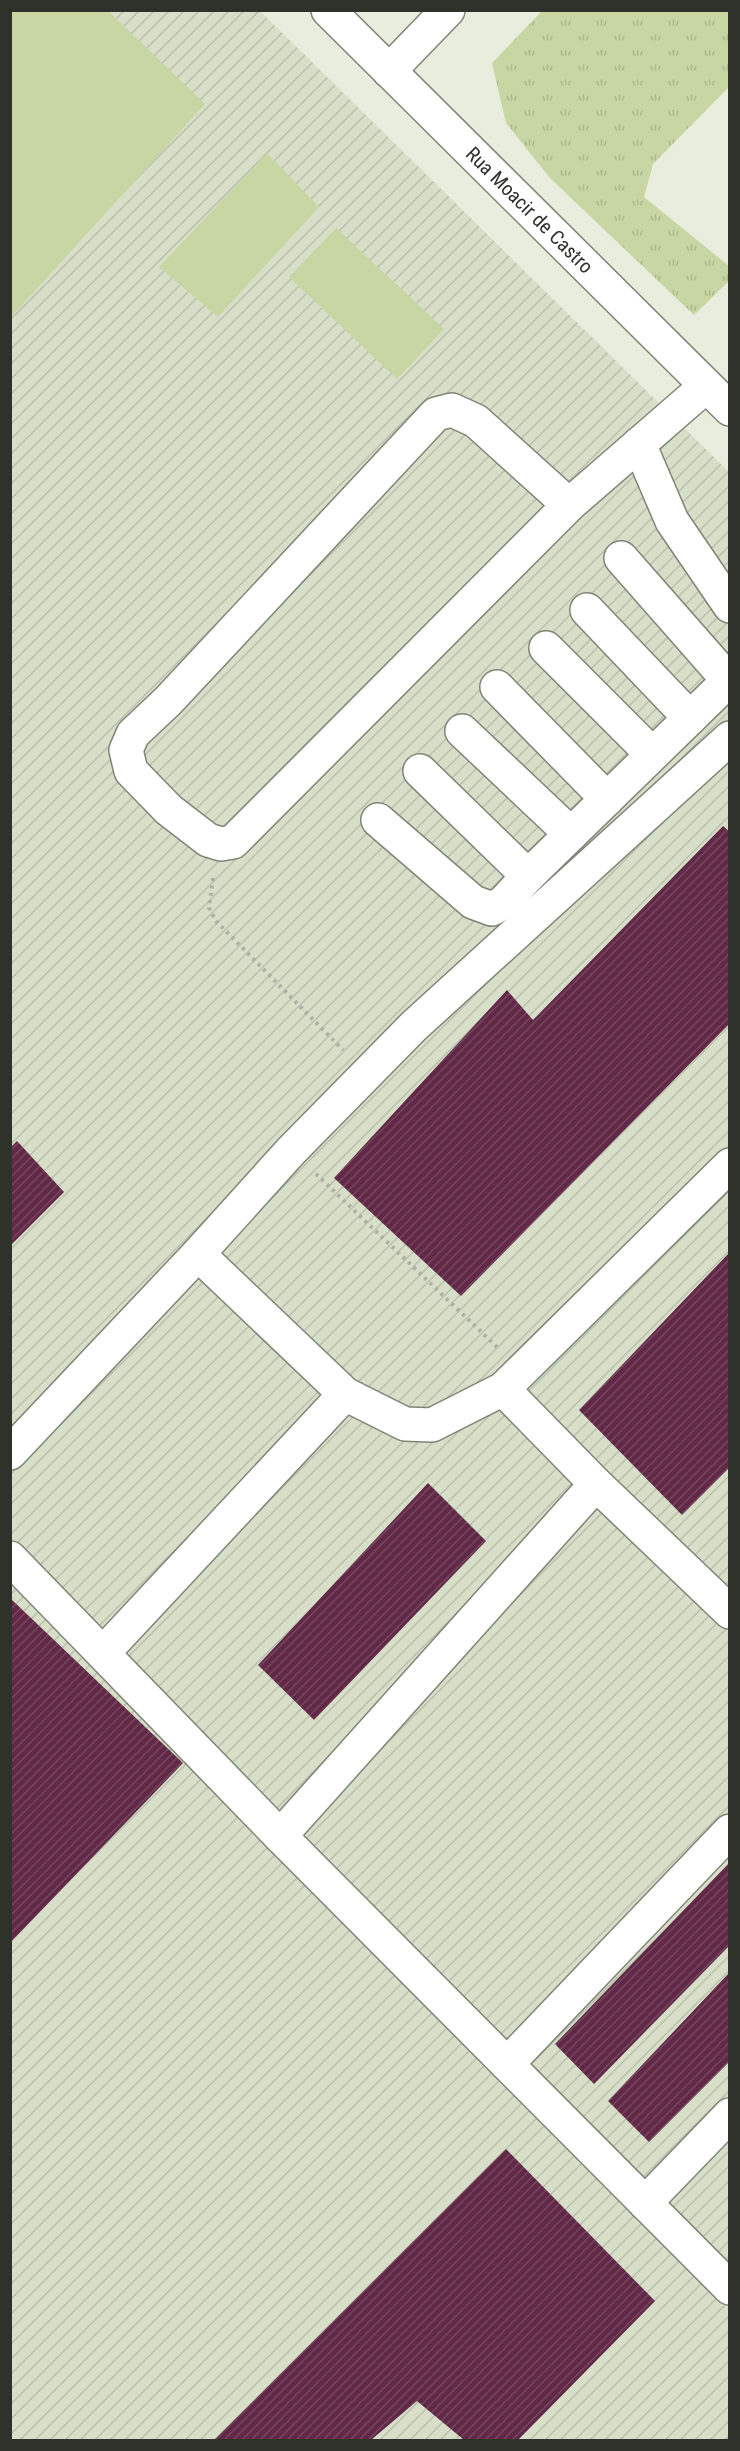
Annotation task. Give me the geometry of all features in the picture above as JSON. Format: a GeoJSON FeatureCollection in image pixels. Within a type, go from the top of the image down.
{"type":"FeatureCollection","features":[{"type":"Feature","properties":{"kind":"street","name":"Rua Moacir de Castro"},"geometry":{"type":"LineString","coordinates":[[328,10],[729,409]]}},
{"type":"Feature","properties":{"kind":"street"},"geometry":{"type":"LineString","coordinates":[[388,71],[448,10]]}},
{"type":"Feature","properties":{"kind":"street"},"geometry":{"type":"LineString","coordinates":[[568,505],[476,421],[452,410],[436,414],[175,694],[133,734],[126,750],[131,771],[169,810],[208,840],[221,844],[233,842],[568,505],[706,386]]}},
{"type":"Feature","properties":{"kind":"street"},"geometry":{"type":"LineString","coordinates":[[639,444],[672,521],[729,606]]}},
{"type":"Feature","properties":{"kind":"street"},"geometry":{"type":"LineString","coordinates":[[378,820],[473,902],[492,909],[504,902],[652,754],[729,681],[621,558]]}},
{"type":"Feature","properties":{"kind":"street"},"geometry":{"type":"LineString","coordinates":[[587,610],[690,718]]}},
{"type":"Feature","properties":{"kind":"street"},"geometry":{"type":"LineString","coordinates":[[546,648],[652,754]]}},
{"type":"Feature","properties":{"kind":"street"},"geometry":{"type":"LineString","coordinates":[[497,687],[607,799]]}},
{"type":"Feature","properties":{"kind":"street"},"geometry":{"type":"LineString","coordinates":[[462,731],[571,834]]}},
{"type":"Feature","properties":{"kind":"street"},"geometry":{"type":"LineString","coordinates":[[10,1453],[198,1254],[291,1151],[414,1026],[729,738]]}},
{"type":"Feature","properties":{"kind":"street"},"geometry":{"type":"LineString","coordinates":[[420,771],[528,876]]}},
{"type":"Feature","properties":{"kind":"street"},"geometry":{"type":"LineString","coordinates":[[198,1254],[345,1394],[405,1424],[432,1425],[512,1379],[729,1165]]}},
{"type":"Feature","properties":{"kind":"street"},"geometry":{"type":"LineString","coordinates":[[512,1379],[596,1484],[729,1612]]}},
{"type":"Feature","properties":{"kind":"street"},"geometry":{"type":"LineString","coordinates":[[103,1653],[345,1394]]}},
{"type":"Feature","properties":{"kind":"street"},"geometry":{"type":"LineString","coordinates":[[280,1836],[596,1484]]}},
{"type":"Feature","properties":{"kind":"street"},"geometry":{"type":"LineString","coordinates":[[10,1558],[280,1836],[729,2288]]}},
{"type":"Feature","properties":{"kind":"street"},"geometry":{"type":"LineString","coordinates":[[507,2064],[729,1831]]}},
{"type":"Feature","properties":{"kind":"street"},"geometry":{"type":"LineString","coordinates":[[645,2203],[729,2115]]}},
{"type":"Feature","properties":{"kind":"path"},"geometry":{"type":"LineString","coordinates":[[221,844],[210,893],[209,909],[216,921],[366,1074]]}},
{"type":"Feature","properties":{"kind":"path"},"geometry":{"type":"LineString","coordinates":[[291,1151],[512,1379]]}},
{"type":"Feature","properties":{"kind":"shaded area"},"geometry":{"type":"Polygon","coordinates":[[[11,11],[260,11],[729,472],[729,2440],[11,2440],[11,11]]]}},
{"type":"Feature","properties":{"kind":"green space"},"geometry":{"type":"Polygon","coordinates":[[[11,10],[108,11],[205,104],[11,317],[11,10]]]}},
{"type":"Feature","properties":{"kind":"green space"},"geometry":{"type":"Polygon","coordinates":[[[542,11],[729,11],[729,87],[653,164],[644,197],[729,266],[729,281],[694,315],[550,178],[506,123],[492,63],[542,11]]]}},
{"type":"Feature","properties":{"kind":"green space"},"geometry":{"type":"Polygon","coordinates":[[[267,153],[319,207],[218,317],[159,267],[267,153]]]}},
{"type":"Feature","properties":{"kind":"green space"},"geometry":{"type":"Polygon","coordinates":[[[336,228],[444,329],[397,379],[289,277],[336,228]]]}},
{"type":"Feature","properties":{"kind":"building"},"geometry":{"type":"Polygon","coordinates":[[[723,826],[730,832],[730,1023],[461,1296],[334,1178],[507,990],[533,1020],[723,826]]]}},
{"type":"Feature","properties":{"kind":"building"},"geometry":{"type":"Polygon","coordinates":[[[17,1141],[64,1192],[10,1246],[10,1148],[17,1141]]]}},
{"type":"Feature","properties":{"kind":"building"},"geometry":{"type":"Polygon","coordinates":[[[730,1252],[730,1467],[682,1515],[579,1410],[730,1252]]]}},
{"type":"Feature","properties":{"kind":"building"},"geometry":{"type":"Polygon","coordinates":[[[428,1483],[486,1541],[314,1720],[258,1665],[428,1483]]]}},
{"type":"Feature","properties":{"kind":"building"},"geometry":{"type":"Polygon","coordinates":[[[10,1598],[183,1763],[10,1943],[10,1598]]]}},
{"type":"Feature","properties":{"kind":"building"},"geometry":{"type":"Polygon","coordinates":[[[730,1862],[730,1945],[594,2084],[555,2044],[730,1862]]]}},
{"type":"Feature","properties":{"kind":"building"},"geometry":{"type":"Polygon","coordinates":[[[730,1972],[730,2061],[649,2142],[608,2101],[730,1972]]]}},
{"type":"Feature","properties":{"kind":"building"},"geometry":{"type":"Polygon","coordinates":[[[506,2149],[655,2301],[518,2440],[464,2440],[417,2401],[371,2440],[214,2440],[506,2149]]]}}]}
